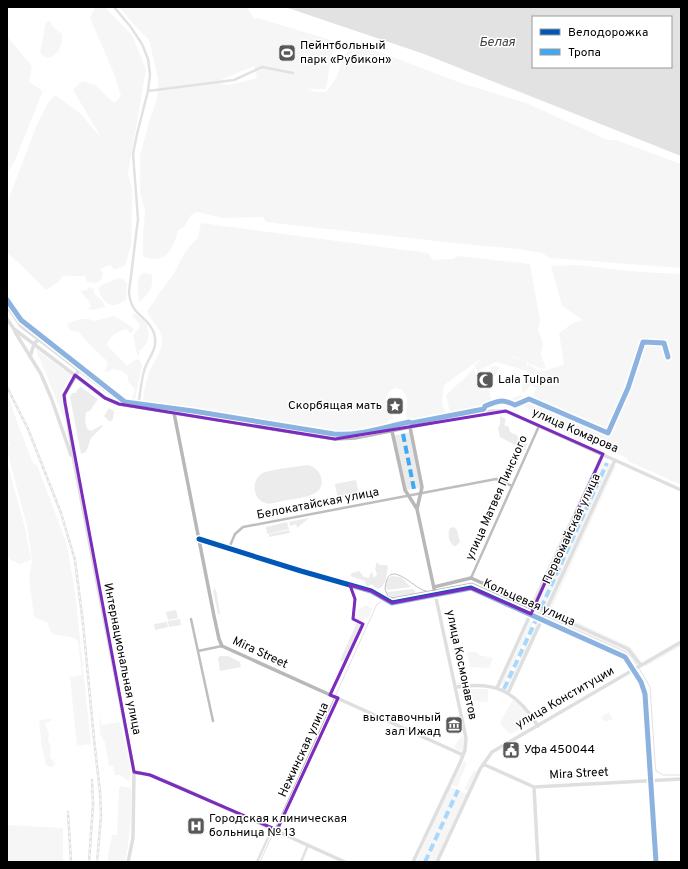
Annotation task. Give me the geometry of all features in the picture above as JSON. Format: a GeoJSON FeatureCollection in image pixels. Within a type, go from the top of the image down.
{"type":"FeatureCollection","features":[{"type":"Feature","properties":{"kind":"main road"},"geometry":{"type":"LineString","coordinates":[[7,306],[18,323],[125,405]]}},
{"type":"Feature","properties":{"kind":"main road"},"geometry":{"type":"LineString","coordinates":[[7,319],[14,329]]}},
{"type":"Feature","properties":{"kind":"main road","name":"улица Комарова"},"geometry":{"type":"LineString","coordinates":[[14,329],[112,402],[335,439],[355,438],[499,410],[506,411],[681,490]]}},
{"type":"Feature","properties":{"kind":"main road","name":"Интернациональная улица"},"geometry":{"type":"LineString","coordinates":[[14,329],[41,374],[74,461]]}},
{"type":"Feature","properties":{"kind":"main road"},"geometry":{"type":"LineString","coordinates":[[30,357],[34,344],[39,339]]}},
{"type":"Feature","properties":{"kind":"main road","name":"Интернациональная улица"},"geometry":{"type":"LineString","coordinates":[[79,370],[64,395],[74,461],[134,772],[133,838],[128,862]]}},
{"type":"Feature","properties":{"kind":"main road","name":"Mira Street"},"geometry":{"type":"LineString","coordinates":[[174,413],[217,628],[222,646],[261,665],[463,754]]}},
{"type":"Feature","properties":{"kind":"main road","name":"улица Космонавтов"},"geometry":{"type":"LineString","coordinates":[[410,427],[422,487],[422,493],[417,509]]}},
{"type":"Feature","properties":{"kind":"main road","name":"улица Космонавтов"},"geometry":{"type":"LineString","coordinates":[[392,431],[405,490],[417,509],[466,738],[463,754]]}},
{"type":"Feature","properties":{"kind":"main road","name":"Первомайская улица"},"geometry":{"type":"LineString","coordinates":[[497,688],[603,454]]}},
{"type":"Feature","properties":{"kind":"main road","name":"Первомайская улица"},"geometry":{"type":"LineString","coordinates":[[508,694],[615,460]]}},
{"type":"Feature","properties":{"kind":"main road","name":"Кольцевая улица"},"geometry":{"type":"LineString","coordinates":[[434,587],[471,578],[628,649],[641,665]]}},
{"type":"Feature","properties":{"kind":"main road","name":"Кольцевая улица"},"geometry":{"type":"LineString","coordinates":[[436,596],[471,588],[625,657],[641,682],[645,694],[656,862]]}},
{"type":"Feature","properties":{"kind":"main road","name":"улица Конституции"},"geometry":{"type":"LineString","coordinates":[[483,764],[492,752],[681,642]]}},
{"type":"Feature","properties":{"kind":"main road"},"geometry":{"type":"LineString","coordinates":[[456,687],[472,684],[497,688],[516,698],[527,709],[538,726]]}},
{"type":"Feature","properties":{"kind":"main road"},"geometry":{"type":"LineString","coordinates":[[413,862],[463,754]]}},
{"type":"Feature","properties":{"kind":"main road"},"geometry":{"type":"LineString","coordinates":[[437,862],[483,764]]}},
{"type":"Feature","properties":{"kind":"main road","name":"Mira Street"},"geometry":{"type":"LineString","coordinates":[[483,764],[534,787],[681,779]]}},
{"type":"Feature","properties":{"kind":"main road"},"geometry":{"type":"LineString","coordinates":[[134,772],[150,775],[277,830],[345,862]]}},
{"type":"Feature","properties":{"kind":"main road"},"geometry":{"type":"LineString","coordinates":[[534,787],[538,862]]}},
{"type":"Feature","properties":{"kind":"street"},"geometry":{"type":"LineString","coordinates":[[114,7],[138,38],[148,59],[150,74],[148,91],[133,154],[138,219],[129,292],[130,302],[135,311],[146,320],[154,333],[155,346],[152,356],[145,369],[138,407]]}},
{"type":"Feature","properties":{"kind":"street"},"geometry":{"type":"LineString","coordinates":[[148,91],[234,80],[262,67],[293,73]]}},
{"type":"Feature","properties":{"kind":"street","name":"улица Матвея Пинского"},"geometry":{"type":"LineString","coordinates":[[471,578],[539,426]]}},
{"type":"Feature","properties":{"kind":"street","name":"Белокатайская улица"},"geometry":{"type":"LineString","coordinates":[[229,548],[235,534],[243,527],[496,479],[512,486]]}},
{"type":"Feature","properties":{"kind":"street","name":"Кольцевая улица"},"geometry":{"type":"LineString","coordinates":[[199,539],[370,591],[392,603],[436,596]]}},
{"type":"Feature","properties":{"kind":"street","name":"Нежинская улица"},"geometry":{"type":"LineString","coordinates":[[330,695],[363,624],[353,620],[355,599],[350,585]]}},
{"type":"Feature","properties":{"kind":"street"},"geometry":{"type":"LineString","coordinates":[[191,619],[213,721]]}},
{"type":"Feature","properties":{"kind":"street"},"geometry":{"type":"LineString","coordinates":[[198,651],[222,646]]}},
{"type":"Feature","properties":{"kind":"street","name":"Нежинская улица"},"geometry":{"type":"LineString","coordinates":[[277,830],[338,698]]}},
{"type":"Feature","properties":{"kind":"street"},"geometry":{"type":"LineString","coordinates":[[257,862],[272,828]]}},
{"type":"Feature","properties":{"kind":"street"},"geometry":{"type":"LineString","coordinates":[[301,862],[308,845]]}},
{"type":"Feature","properties":{"kind":"highlighted area"},"geometry":{"type":"Polygon","coordinates":[[[75,375],[105,398],[119,404],[335,439],[506,411],[603,454],[531,614],[471,588],[392,603],[371,591],[350,585],[355,599],[353,619],[363,624],[330,695],[338,698],[277,830],[150,775],[134,772],[65,403],[64,395],[75,375]]]}},
{"type":"Feature","properties":{"kind":"shaded area"},"geometry":{"type":"Polygon","coordinates":[[[95,7],[105,7],[132,35],[146,69],[128,174],[132,188],[131,245],[125,266],[114,270],[110,265],[100,269],[103,273],[101,280],[95,283],[87,282],[85,276],[63,276],[58,282],[46,290],[7,253],[7,203],[36,127],[49,101],[55,95],[81,114],[102,139],[73,90],[82,81],[95,85],[114,103],[121,96],[114,74],[90,18],[95,7]]]}},
{"type":"Feature","properties":{"kind":"shaded area"},"geometry":{"type":"Polygon","coordinates":[[[119,7],[247,7],[254,19],[258,18],[334,41],[326,89],[308,89],[315,92],[326,92],[336,78],[343,58],[350,48],[372,49],[461,83],[526,103],[608,140],[616,140],[681,164],[681,268],[550,258],[542,253],[519,249],[266,222],[263,217],[223,218],[197,212],[191,215],[184,227],[178,230],[171,249],[165,256],[156,259],[146,258],[143,256],[145,212],[140,192],[140,155],[151,115],[157,100],[158,79],[149,40],[119,7]],[[254,66],[223,79],[219,83],[229,85],[257,78],[254,66]]]}},
{"type":"Feature","properties":{"kind":"shaded area"},"geometry":{"type":"Polygon","coordinates":[[[50,21],[53,27],[62,34],[62,38],[61,46],[55,55],[48,58],[40,52],[46,22],[50,21]]]}},
{"type":"Feature","properties":{"kind":"shaded area"},"geometry":{"type":"Polygon","coordinates":[[[7,36],[32,66],[29,82],[43,91],[15,160],[7,174],[7,36]]]}},
{"type":"Feature","properties":{"kind":"shaded area"},"geometry":{"type":"Polygon","coordinates":[[[201,223],[428,253],[433,260],[453,259],[457,256],[530,264],[540,320],[538,330],[543,343],[541,354],[546,369],[537,367],[520,359],[511,356],[526,362],[527,368],[528,364],[541,372],[564,364],[559,333],[573,323],[583,320],[562,306],[551,266],[577,265],[640,272],[681,274],[681,485],[628,461],[627,458],[587,439],[584,441],[558,429],[554,425],[532,414],[535,412],[511,401],[512,398],[521,395],[529,401],[542,407],[545,406],[544,404],[532,399],[536,388],[531,385],[524,393],[522,393],[522,385],[527,371],[496,362],[478,371],[474,366],[482,358],[444,385],[442,402],[445,413],[411,419],[407,418],[407,398],[402,390],[395,388],[389,392],[386,397],[386,410],[390,410],[393,419],[388,420],[387,425],[337,433],[334,431],[317,431],[261,422],[258,420],[225,416],[209,410],[167,406],[143,401],[147,378],[160,351],[162,343],[162,338],[159,331],[147,311],[173,275],[185,252],[198,237],[201,223]]]}},
{"type":"Feature","properties":{"kind":"shaded area"},"geometry":{"type":"Polygon","coordinates":[[[144,273],[151,274],[152,286],[148,293],[139,302],[138,282],[141,275],[144,273]]]}},
{"type":"Feature","properties":{"kind":"shaded area"},"geometry":{"type":"Polygon","coordinates":[[[122,278],[127,283],[126,300],[116,305],[109,304],[101,297],[98,288],[122,278]]]}},
{"type":"Feature","properties":{"kind":"shaded area"},"geometry":{"type":"Polygon","coordinates":[[[89,287],[94,289],[94,293],[103,302],[105,307],[92,310],[88,309],[91,307],[88,300],[80,291],[87,290],[89,287]]]}},
{"type":"Feature","properties":{"kind":"shaded area"},"geometry":{"type":"Polygon","coordinates":[[[133,313],[139,316],[147,325],[149,336],[144,346],[139,351],[139,356],[137,355],[133,335],[140,325],[132,315],[133,313]]]}},
{"type":"Feature","properties":{"kind":"shaded area"},"geometry":{"type":"Polygon","coordinates":[[[114,316],[131,326],[134,330],[130,334],[126,329],[117,333],[110,338],[107,345],[127,366],[136,359],[139,360],[142,365],[135,399],[132,399],[135,389],[128,382],[128,376],[122,371],[112,369],[105,372],[108,362],[79,332],[70,330],[67,324],[80,319],[94,321],[114,316]]]}},
{"type":"Feature","properties":{"kind":"shaded area"},"geometry":{"type":"Polygon","coordinates":[[[36,350],[71,375],[62,395],[66,423],[36,350]]]}},
{"type":"Feature","properties":{"kind":"shaded area"},"geometry":{"type":"Polygon","coordinates":[[[490,367],[500,367],[495,377],[492,377],[490,367]]]}},
{"type":"Feature","properties":{"kind":"shaded area"},"geometry":{"type":"Polygon","coordinates":[[[473,370],[476,374],[480,390],[489,390],[492,402],[480,407],[450,413],[446,395],[473,370]]]}},
{"type":"Feature","properties":{"kind":"shaded area"},"geometry":{"type":"Polygon","coordinates":[[[81,387],[98,399],[90,411],[86,412],[85,421],[87,429],[91,431],[102,425],[103,426],[91,438],[86,452],[81,454],[70,397],[72,393],[75,393],[81,387]]]}},
{"type":"Feature","properties":{"kind":"shaded area"},"geometry":{"type":"Polygon","coordinates":[[[7,396],[10,400],[33,463],[37,465],[65,539],[75,592],[91,744],[77,746],[70,677],[82,675],[78,641],[74,638],[52,634],[47,622],[34,617],[29,577],[32,561],[27,526],[7,451],[9,442],[7,442],[7,396]]]}},
{"type":"Feature","properties":{"kind":"shaded area"},"geometry":{"type":"Polygon","coordinates":[[[109,408],[114,411],[113,419],[110,422],[104,416],[109,408]]]}},
{"type":"Feature","properties":{"kind":"shaded area"},"geometry":{"type":"Polygon","coordinates":[[[500,416],[506,419],[504,425],[509,427],[510,432],[517,435],[519,441],[527,444],[525,450],[500,437],[498,428],[500,424],[500,416]]]}},
{"type":"Feature","properties":{"kind":"shaded area"},"geometry":{"type":"Polygon","coordinates":[[[411,432],[422,488],[405,490],[393,436],[411,432]]]}},
{"type":"Feature","properties":{"kind":"shaded area"},"geometry":{"type":"Polygon","coordinates":[[[598,460],[616,466],[550,612],[531,603],[598,460]]]}},
{"type":"Feature","properties":{"kind":"shaded area"},"geometry":{"type":"Polygon","coordinates":[[[7,461],[25,528],[31,560],[20,564],[9,559],[7,553],[7,461]]]}},
{"type":"Feature","properties":{"kind":"shaded area"},"geometry":{"type":"Polygon","coordinates":[[[308,465],[316,469],[321,477],[322,484],[315,493],[302,498],[267,504],[261,501],[255,493],[256,480],[263,473],[278,469],[308,465]]]}},
{"type":"Feature","properties":{"kind":"shaded area"},"geometry":{"type":"Polygon","coordinates":[[[356,480],[359,495],[338,499],[335,484],[356,480]]]}},
{"type":"Feature","properties":{"kind":"shaded area"},"geometry":{"type":"Polygon","coordinates":[[[308,518],[297,528],[296,524],[290,526],[289,522],[308,518]]]}},
{"type":"Feature","properties":{"kind":"shaded area"},"geometry":{"type":"Polygon","coordinates":[[[287,522],[289,529],[267,534],[266,527],[287,522]]]}},
{"type":"Feature","properties":{"kind":"shaded area"},"geometry":{"type":"Polygon","coordinates":[[[454,527],[457,530],[460,542],[456,546],[451,543],[449,536],[450,528],[454,527]]]}},
{"type":"Feature","properties":{"kind":"shaded area"},"geometry":{"type":"Polygon","coordinates":[[[289,530],[290,533],[269,537],[269,534],[289,530]]]}},
{"type":"Feature","properties":{"kind":"shaded area"},"geometry":{"type":"Polygon","coordinates":[[[377,562],[380,565],[386,565],[388,567],[385,582],[379,589],[372,584],[366,586],[365,581],[350,576],[352,573],[359,571],[364,577],[369,578],[371,572],[373,577],[375,577],[377,574],[375,569],[377,562]]]}},
{"type":"Feature","properties":{"kind":"shaded area"},"geometry":{"type":"Polygon","coordinates":[[[392,576],[401,577],[411,587],[387,590],[387,582],[392,576]]]}},
{"type":"Feature","properties":{"kind":"shaded area"},"geometry":{"type":"Polygon","coordinates":[[[108,582],[112,602],[106,602],[103,585],[108,582]]]}},
{"type":"Feature","properties":{"kind":"shaded area"},"geometry":{"type":"Polygon","coordinates":[[[216,589],[220,614],[218,614],[213,590],[216,589]]]}},
{"type":"Feature","properties":{"kind":"shaded area"},"geometry":{"type":"Polygon","coordinates":[[[413,589],[415,593],[392,597],[387,592],[413,589]]]}},
{"type":"Feature","properties":{"kind":"shaded area"},"geometry":{"type":"Polygon","coordinates":[[[366,605],[373,609],[368,618],[359,621],[354,619],[358,609],[366,605]]]}},
{"type":"Feature","properties":{"kind":"shaded area"},"geometry":{"type":"Polygon","coordinates":[[[176,610],[178,618],[168,620],[166,612],[176,610]]]}},
{"type":"Feature","properties":{"kind":"shaded area"},"geometry":{"type":"Polygon","coordinates":[[[553,611],[631,647],[639,658],[629,649],[552,613],[553,611]]]}},
{"type":"Feature","properties":{"kind":"shaded area"},"geometry":{"type":"Polygon","coordinates":[[[550,616],[629,651],[638,663],[632,666],[626,656],[548,621],[550,616]]]}},
{"type":"Feature","properties":{"kind":"shaded area"},"geometry":{"type":"Polygon","coordinates":[[[180,619],[181,625],[169,627],[168,621],[180,619]]]}},
{"type":"Feature","properties":{"kind":"shaded area"},"geometry":{"type":"Polygon","coordinates":[[[530,621],[533,622],[503,686],[500,685],[530,621]]]}},
{"type":"Feature","properties":{"kind":"shaded area"},"geometry":{"type":"Polygon","coordinates":[[[167,622],[168,627],[155,630],[154,624],[167,622]]]}},
{"type":"Feature","properties":{"kind":"shaded area"},"geometry":{"type":"Polygon","coordinates":[[[357,623],[361,625],[344,662],[340,660],[357,623]]]}},
{"type":"Feature","properties":{"kind":"shaded area"},"geometry":{"type":"Polygon","coordinates":[[[452,623],[458,649],[453,650],[447,624],[452,623]]]}},
{"type":"Feature","properties":{"kind":"shaded area"},"geometry":{"type":"Polygon","coordinates":[[[536,623],[538,624],[509,688],[506,687],[536,623]]]}},
{"type":"Feature","properties":{"kind":"shaded area"},"geometry":{"type":"Polygon","coordinates":[[[681,644],[681,646],[645,667],[644,665],[681,644]]]}},
{"type":"Feature","properties":{"kind":"shaded area"},"geometry":{"type":"Polygon","coordinates":[[[467,652],[477,652],[479,655],[493,658],[489,668],[470,667],[467,652]]]}},
{"type":"Feature","properties":{"kind":"shaded area"},"geometry":{"type":"Polygon","coordinates":[[[220,656],[228,656],[240,662],[241,667],[220,671],[218,658],[220,656]]]}},
{"type":"Feature","properties":{"kind":"shaded area"},"geometry":{"type":"Polygon","coordinates":[[[470,689],[488,689],[488,702],[469,701],[470,689]]]}},
{"type":"Feature","properties":{"kind":"shaded area"},"geometry":{"type":"Polygon","coordinates":[[[514,700],[524,710],[532,723],[510,734],[500,722],[514,700]]]}},
{"type":"Feature","properties":{"kind":"shaded area"},"geometry":{"type":"Polygon","coordinates":[[[99,710],[101,725],[120,722],[129,762],[129,782],[121,775],[115,775],[113,766],[109,766],[105,743],[100,734],[99,710]]]}},
{"type":"Feature","properties":{"kind":"shaded area"},"geometry":{"type":"Polygon","coordinates":[[[609,712],[613,719],[605,722],[601,717],[609,712]]]}},
{"type":"Feature","properties":{"kind":"shaded area"},"geometry":{"type":"Polygon","coordinates":[[[40,720],[52,720],[45,724],[49,733],[48,740],[51,747],[50,757],[55,763],[54,766],[50,767],[46,765],[39,722],[40,720]]]}},
{"type":"Feature","properties":{"kind":"shaded area"},"geometry":{"type":"Polygon","coordinates":[[[462,735],[464,738],[463,752],[454,747],[462,735]]]}},
{"type":"Feature","properties":{"kind":"shaded area"},"geometry":{"type":"Polygon","coordinates":[[[464,761],[467,763],[457,787],[452,785],[464,761]]]}},
{"type":"Feature","properties":{"kind":"shaded area"},"geometry":{"type":"Polygon","coordinates":[[[474,770],[477,772],[468,791],[464,789],[474,770]]]}},
{"type":"Feature","properties":{"kind":"shaded area"},"geometry":{"type":"Polygon","coordinates":[[[121,786],[131,788],[130,825],[127,853],[125,862],[107,862],[112,835],[117,835],[119,788],[121,786]]]}},
{"type":"Feature","properties":{"kind":"shaded area"},"geometry":{"type":"Polygon","coordinates":[[[449,786],[467,794],[436,862],[416,862],[449,786]]]}},
{"type":"Feature","properties":{"kind":"shaded area"},"geometry":{"type":"Polygon","coordinates":[[[7,825],[63,828],[63,862],[7,862],[7,825]]]}},
{"type":"Feature","properties":{"kind":"water","name":"Белая"},"geometry":{"type":"Polygon","coordinates":[[[285,7],[681,7],[681,156],[424,54],[285,7]]]}},
{"type":"Feature","properties":{"kind":"tram line"},"geometry":{"type":"LineString","coordinates":[[395,599],[388,596],[385,589],[387,579],[391,575],[396,574],[402,576],[426,591]]}},
{"type":"Feature","properties":{"kind":"tram line"},"geometry":{"type":"LineString","coordinates":[[260,862],[377,604],[386,599],[472,583],[626,652],[633,658],[650,687],[656,771],[663,775],[681,775]]}},
{"type":"Feature","properties":{"kind":"railway"},"geometry":{"type":"LineString","coordinates":[[7,387],[28,429],[61,513],[75,560],[83,623],[100,792],[101,816],[97,862]]}},
{"type":"Feature","properties":{"kind":"railway"},"geometry":{"type":"LineString","coordinates":[[89,862],[93,805],[92,780]]}},
{"type":"Feature","properties":{"kind":"railway"},"geometry":{"type":"LineString","coordinates":[[68,812],[71,862]]}},
{"type":"Feature","properties":{"kind":"marked path"},"geometry":{"type":"LineString","coordinates":[[403,434],[414,489]]}},
{"type":"Feature","properties":{"kind":"marked path"},"geometry":{"type":"LineString","coordinates":[[541,608],[607,463]]}},
{"type":"Feature","properties":{"kind":"marked path"},"geometry":{"type":"LineString","coordinates":[[504,689],[536,620]]}},
{"type":"Feature","properties":{"kind":"marked path"},"geometry":{"type":"LineString","coordinates":[[425,862],[458,790]]}},
{"type":"Feature","properties":{"kind":"cycle path"},"geometry":{"type":"LineString","coordinates":[[7,300],[21,320],[125,402],[193,411],[334,434],[353,434],[409,422],[412,423],[484,409],[485,406],[500,401],[515,405],[529,399],[608,433],[628,388],[643,342],[664,343],[668,357]]}},
{"type":"Feature","properties":{"kind":"cycle path"},"geometry":{"type":"LineString","coordinates":[[199,539],[371,591],[392,603],[471,588],[625,657],[641,682],[645,694],[656,862]]}},
{"type":"Feature","properties":{"kind":"place","name":"Пейнтбольный парк «Рубикон»"},"geometry":{"type":"Point","coordinates":[287,53]}},
{"type":"Feature","properties":{"kind":"place","name":"Lala Tulpan"},"geometry":{"type":"Point","coordinates":[485,380]}},
{"type":"Feature","properties":{"kind":"place","name":"Скорбящая мать"},"geometry":{"type":"Point","coordinates":[395,406]}},
{"type":"Feature","properties":{"kind":"place","name":"выставочный зал Ижад"},"geometry":{"type":"Point","coordinates":[454,725]}},
{"type":"Feature","properties":{"kind":"place","name":"Уфа 450044"},"geometry":{"type":"Point","coordinates":[511,750]}},
{"type":"Feature","properties":{"kind":"place","name":"Городская клиническая больница № 13"},"geometry":{"type":"Point","coordinates":[196,826]}}]}
